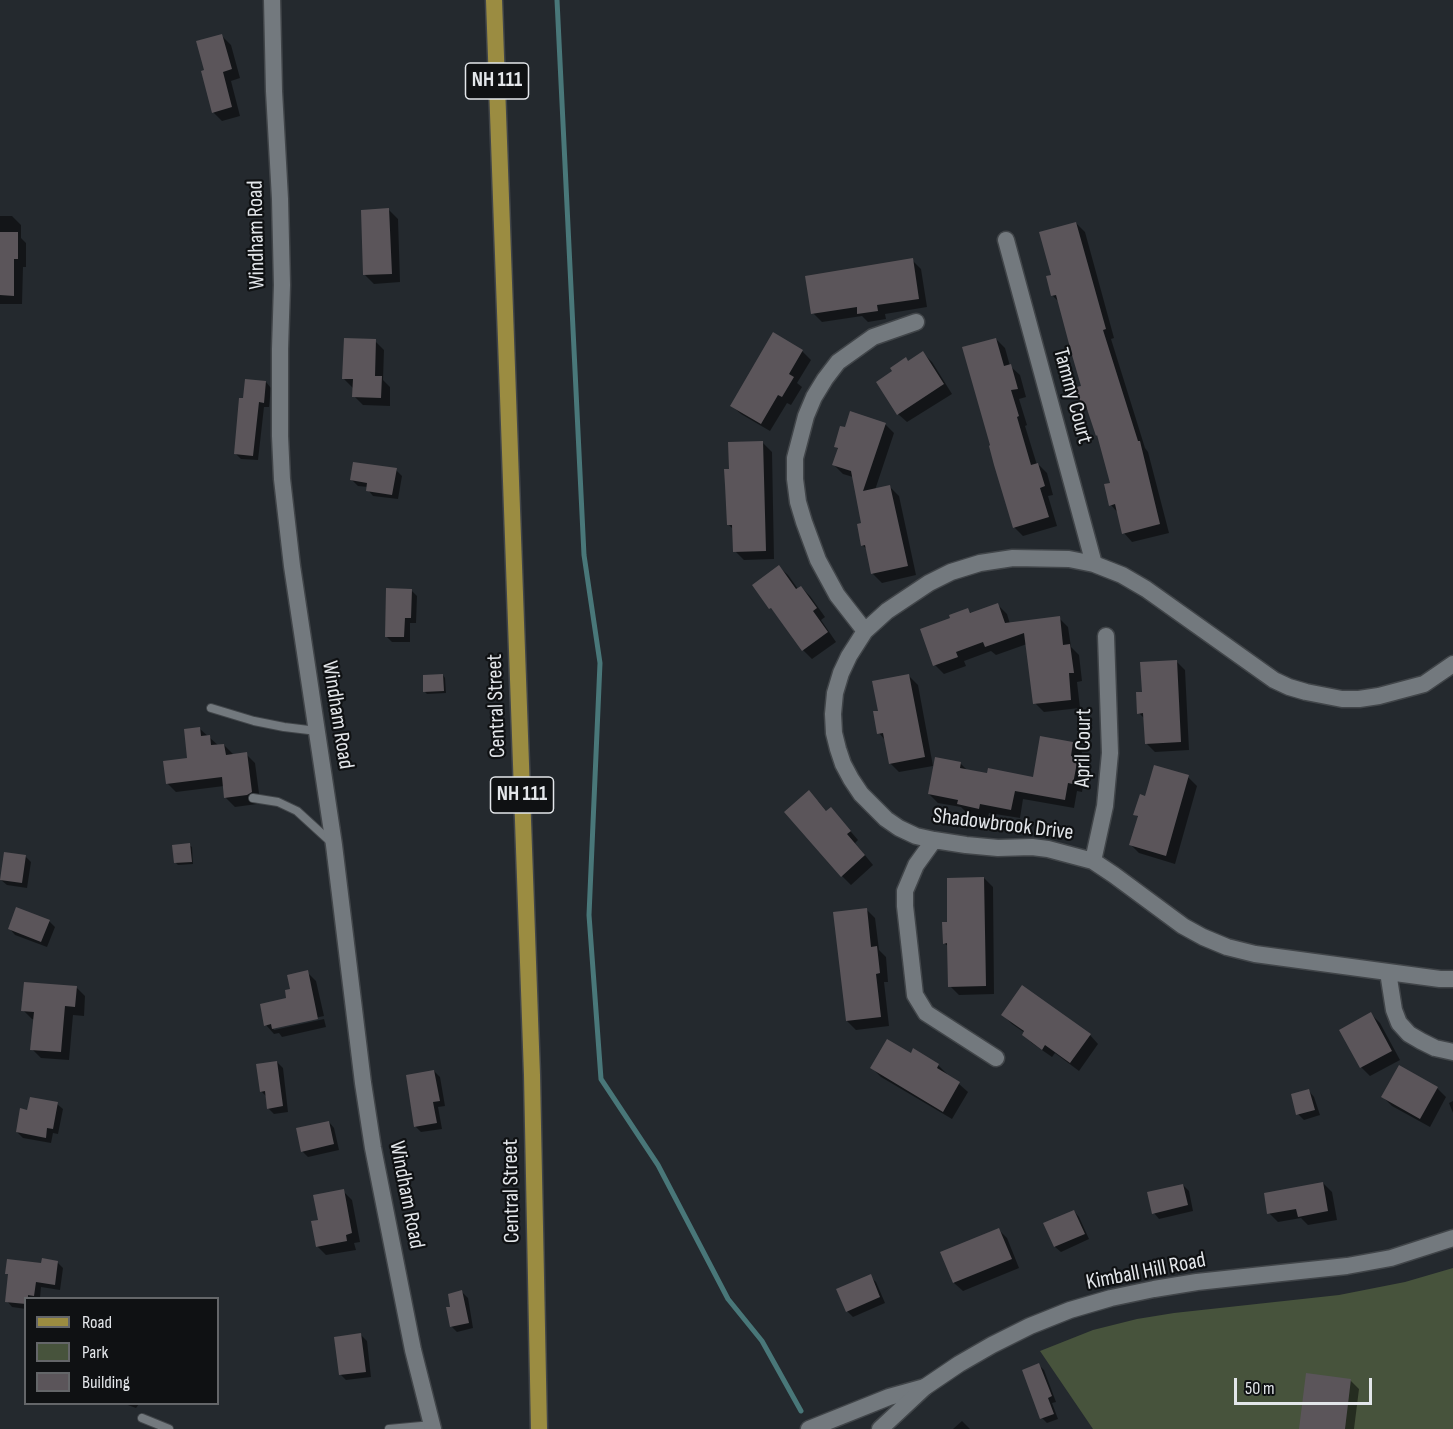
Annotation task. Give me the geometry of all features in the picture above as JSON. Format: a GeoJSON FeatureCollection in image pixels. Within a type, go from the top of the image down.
{"type":"FeatureCollection","features":[{"type":"Feature","properties":{"kind":"main road","name":"Central Street"},"geometry":{"type":"LineString","coordinates":[[494,0],[532,1063],[540,1429]]}},
{"type":"Feature","properties":{"kind":"street","name":"Windham Road"},"geometry":{"type":"LineString","coordinates":[[272,0],[282,285],[280,349],[282,479],[292,566],[334,845],[363,1083],[414,1350],[432,1427]]}},
{"type":"Feature","properties":{"kind":"street","name":"Tammy Court"},"geometry":{"type":"LineString","coordinates":[[1006,240],[1094,564]]}},
{"type":"Feature","properties":{"kind":"street"},"geometry":{"type":"LineString","coordinates":[[865,631],[837,595],[818,560],[798,502],[795,458],[806,416],[825,379],[838,362],[873,337],[916,322]]}},
{"type":"Feature","properties":{"kind":"street","name":"Shadowbrook Drive"},"geometry":{"type":"LineString","coordinates":[[1453,664],[1424,684],[1379,696],[1342,699],[1306,692],[1274,680],[1146,589],[1122,575],[1094,564],[1068,559],[1013,558],[980,563],[951,572],[929,583],[888,611],[865,631],[849,656],[835,693],[833,714],[838,749],[851,779],[873,807],[886,819],[916,836],[998,848],[1048,849],[1093,861],[1183,926],[1227,947],[1255,954],[1453,979]]}},
{"type":"Feature","properties":{"kind":"street","name":"April Court"},"geometry":{"type":"LineString","coordinates":[[1093,861],[1105,806],[1110,753],[1106,636]]}},
{"type":"Feature","properties":{"kind":"street"},"geometry":{"type":"LineString","coordinates":[[934,840],[916,865],[905,891],[915,994],[926,1013],[996,1058]]}},
{"type":"Feature","properties":{"kind":"street"},"geometry":{"type":"LineString","coordinates":[[1388,972],[1394,1010],[1399,1023],[1409,1034],[1421,1041],[1435,1048],[1453,1052]]}},
{"type":"Feature","properties":{"kind":"street","name":"Kimball Hill Road"},"geometry":{"type":"LineString","coordinates":[[880,1429],[925,1387],[992,1345],[1070,1310],[1111,1298],[1197,1282],[1347,1266],[1391,1258],[1453,1238]]}},
{"type":"Feature","properties":{"kind":"street"},"geometry":{"type":"LineString","coordinates":[[809,1429],[889,1397],[925,1387]]}},
{"type":"Feature","properties":{"kind":"lane"},"geometry":{"type":"LineString","coordinates":[[211,708],[254,721],[317,731]]}},
{"type":"Feature","properties":{"kind":"lane"},"geometry":{"type":"LineString","coordinates":[[253,798],[278,802],[297,811],[334,845]]}},
{"type":"Feature","properties":{"kind":"lane"},"geometry":{"type":"LineString","coordinates":[[142,1418],[170,1429]]}},
{"type":"Feature","properties":{"kind":"lane"},"geometry":{"type":"LineString","coordinates":[[389,1429],[432,1427]]}},
{"type":"Feature","properties":{"kind":"green space"},"geometry":{"type":"Polygon","coordinates":[[[1453,1268],[1453,1429],[1093,1429],[1040,1351],[1093,1330],[1137,1319],[1339,1295],[1405,1282],[1453,1268]]]}},
{"type":"Feature","properties":{"kind":"building"},"geometry":{"type":"Polygon","coordinates":[[[222,34],[232,69],[223,72],[232,107],[212,113],[196,41],[222,34]]]}},
{"type":"Feature","properties":{"kind":"building"},"geometry":{"type":"Polygon","coordinates":[[[389,208],[392,274],[363,275],[361,210],[389,208]]]}},
{"type":"Feature","properties":{"kind":"building"},"geometry":{"type":"Polygon","coordinates":[[[1076,222],[1106,329],[1103,330],[1138,441],[1140,441],[1160,524],[1122,534],[1115,504],[1109,506],[1104,484],[1110,483],[1097,435],[1086,406],[1082,407],[1076,387],[1081,386],[1056,295],[1051,296],[1046,276],[1051,275],[1039,232],[1076,222]]]}},
{"type":"Feature","properties":{"kind":"building"},"geometry":{"type":"Polygon","coordinates":[[[0,232],[18,232],[18,259],[14,259],[14,296],[0,295],[0,232]]]}},
{"type":"Feature","properties":{"kind":"building"},"geometry":{"type":"Polygon","coordinates":[[[913,258],[919,299],[877,305],[878,311],[857,314],[857,307],[811,314],[805,276],[913,258]]]}},
{"type":"Feature","properties":{"kind":"building"},"geometry":{"type":"Polygon","coordinates":[[[773,332],[803,350],[789,374],[794,377],[782,397],[778,395],[761,424],[730,406],[773,332]]]}},
{"type":"Feature","properties":{"kind":"building"},"geometry":{"type":"Polygon","coordinates":[[[344,338],[376,339],[375,376],[382,376],[381,398],[352,397],[353,379],[342,379],[344,338]]]}},
{"type":"Feature","properties":{"kind":"building"},"geometry":{"type":"Polygon","coordinates":[[[996,338],[1004,366],[1011,364],[1018,389],[1011,390],[1019,416],[1017,417],[1031,465],[1038,463],[1045,486],[1040,488],[1049,517],[1013,528],[962,347],[996,338]]]}},
{"type":"Feature","properties":{"kind":"building"},"geometry":{"type":"Polygon","coordinates":[[[923,351],[944,384],[897,415],[876,382],[906,357],[908,361],[923,351]]]}},
{"type":"Feature","properties":{"kind":"building"},"geometry":{"type":"Polygon","coordinates":[[[245,379],[266,381],[264,403],[259,402],[253,456],[234,454],[239,398],[243,398],[245,379]]]}},
{"type":"Feature","properties":{"kind":"building"},"geometry":{"type":"Polygon","coordinates":[[[850,411],[886,423],[863,491],[890,485],[908,566],[871,574],[865,545],[861,546],[857,524],[861,523],[851,471],[832,465],[838,448],[834,447],[840,426],[845,427],[850,411]]]}},
{"type":"Feature","properties":{"kind":"building"},"geometry":{"type":"Polygon","coordinates":[[[763,441],[766,551],[733,552],[732,525],[727,525],[724,469],[729,469],[728,442],[763,441]]]}},
{"type":"Feature","properties":{"kind":"building"},"geometry":{"type":"Polygon","coordinates":[[[353,462],[397,468],[392,495],[366,491],[367,483],[350,480],[353,462]]]}},
{"type":"Feature","properties":{"kind":"building"},"geometry":{"type":"Polygon","coordinates":[[[779,565],[796,589],[801,586],[817,608],[813,611],[828,632],[802,651],[752,585],[779,565]]]}},
{"type":"Feature","properties":{"kind":"building"},"geometry":{"type":"Polygon","coordinates":[[[386,588],[412,589],[411,618],[405,618],[404,637],[385,637],[386,588]]]}},
{"type":"Feature","properties":{"kind":"building"},"geometry":{"type":"Polygon","coordinates":[[[998,603],[1005,623],[1060,616],[1063,645],[1070,644],[1074,673],[1069,673],[1071,700],[1033,704],[1024,633],[985,647],[983,642],[956,652],[958,657],[933,666],[920,629],[950,618],[949,615],[968,608],[970,613],[998,603]]]}},
{"type":"Feature","properties":{"kind":"building"},"geometry":{"type":"Polygon","coordinates":[[[1177,660],[1181,742],[1145,744],[1143,713],[1137,714],[1136,692],[1142,692],[1140,662],[1177,660]]]}},
{"type":"Feature","properties":{"kind":"building"},"geometry":{"type":"Polygon","coordinates":[[[443,674],[444,691],[423,692],[423,675],[443,674]]]}},
{"type":"Feature","properties":{"kind":"building"},"geometry":{"type":"Polygon","coordinates":[[[909,674],[925,757],[889,764],[883,733],[877,734],[873,711],[878,711],[872,681],[909,674]]]}},
{"type":"Feature","properties":{"kind":"building"},"geometry":{"type":"Polygon","coordinates":[[[200,727],[201,736],[210,735],[211,745],[224,744],[226,755],[247,752],[252,792],[247,795],[224,798],[222,777],[166,784],[163,761],[187,758],[184,729],[200,727]]]}},
{"type":"Feature","properties":{"kind":"building"},"geometry":{"type":"Polygon","coordinates":[[[1040,736],[1073,742],[1071,756],[1078,757],[1073,784],[1068,783],[1065,800],[1015,791],[1011,810],[980,804],[979,809],[957,804],[958,800],[928,794],[935,757],[961,762],[960,768],[987,773],[988,768],[1033,777],[1040,736]]]}},
{"type":"Feature","properties":{"kind":"building"},"geometry":{"type":"Polygon","coordinates":[[[1154,765],[1189,775],[1166,856],[1129,845],[1138,816],[1133,815],[1140,794],[1145,796],[1154,765]]]}},
{"type":"Feature","properties":{"kind":"building"},"geometry":{"type":"Polygon","coordinates":[[[809,790],[826,811],[831,807],[851,831],[847,834],[865,855],[841,877],[784,812],[809,790]]]}},
{"type":"Feature","properties":{"kind":"building"},"geometry":{"type":"Polygon","coordinates":[[[190,843],[192,862],[174,863],[172,845],[190,843]]]}},
{"type":"Feature","properties":{"kind":"building"},"geometry":{"type":"Polygon","coordinates":[[[4,852],[26,855],[22,883],[0,880],[4,852]]]}},
{"type":"Feature","properties":{"kind":"building"},"geometry":{"type":"Polygon","coordinates":[[[984,877],[986,986],[948,987],[947,943],[943,944],[942,922],[947,922],[947,878],[984,877]]]}},
{"type":"Feature","properties":{"kind":"building"},"geometry":{"type":"Polygon","coordinates":[[[16,907],[50,920],[41,942],[8,929],[16,907]]]}},
{"type":"Feature","properties":{"kind":"building"},"geometry":{"type":"Polygon","coordinates":[[[867,908],[871,947],[877,946],[880,973],[876,974],[881,1017],[846,1021],[833,912],[867,908]]]}},
{"type":"Feature","properties":{"kind":"building"},"geometry":{"type":"Polygon","coordinates":[[[308,970],[318,1019],[272,1029],[271,1024],[264,1026],[260,1004],[286,998],[285,990],[290,989],[287,975],[308,970]]]}},
{"type":"Feature","properties":{"kind":"building"},"geometry":{"type":"Polygon","coordinates":[[[24,982],[77,986],[75,1007],[65,1006],[61,1052],[30,1050],[34,1012],[21,1011],[24,982]]]}},
{"type":"Feature","properties":{"kind":"building"},"geometry":{"type":"Polygon","coordinates":[[[1022,985],[1091,1034],[1070,1063],[1045,1045],[1042,1050],[1022,1035],[1024,1031],[1001,1015],[1022,985]]]}},
{"type":"Feature","properties":{"kind":"building"},"geometry":{"type":"Polygon","coordinates":[[[1371,1012],[1392,1051],[1360,1068],[1339,1030],[1371,1012]]]}},
{"type":"Feature","properties":{"kind":"building"},"geometry":{"type":"Polygon","coordinates":[[[887,1039],[911,1053],[913,1048],[939,1064],[937,1068],[960,1082],[943,1112],[870,1068],[887,1039]]]}},
{"type":"Feature","properties":{"kind":"building"},"geometry":{"type":"Polygon","coordinates":[[[277,1061],[283,1106],[267,1109],[265,1091],[260,1092],[256,1064],[277,1061]]]}},
{"type":"Feature","properties":{"kind":"building"},"geometry":{"type":"Polygon","coordinates":[[[1399,1065],[1438,1087],[1420,1119],[1381,1097],[1399,1065]]]}},
{"type":"Feature","properties":{"kind":"building"},"geometry":{"type":"Polygon","coordinates":[[[434,1070],[440,1101],[433,1102],[437,1123],[414,1127],[406,1075],[434,1070]]]}},
{"type":"Feature","properties":{"kind":"building"},"geometry":{"type":"Polygon","coordinates":[[[1309,1089],[1315,1110],[1296,1115],[1291,1094],[1309,1089]]]}},
{"type":"Feature","properties":{"kind":"building"},"geometry":{"type":"Polygon","coordinates":[[[30,1097],[58,1102],[53,1129],[47,1128],[46,1138],[16,1132],[20,1108],[27,1110],[30,1097]]]}},
{"type":"Feature","properties":{"kind":"building"},"geometry":{"type":"Polygon","coordinates":[[[329,1121],[334,1144],[301,1152],[296,1128],[329,1121]]]}},
{"type":"Feature","properties":{"kind":"building"},"geometry":{"type":"Polygon","coordinates":[[[1323,1182],[1328,1211],[1298,1217],[1296,1209],[1267,1214],[1264,1193],[1323,1182]]]}},
{"type":"Feature","properties":{"kind":"building"},"geometry":{"type":"Polygon","coordinates":[[[1183,1184],[1188,1205],[1152,1214],[1147,1192],[1183,1184]]]}},
{"type":"Feature","properties":{"kind":"building"},"geometry":{"type":"Polygon","coordinates":[[[344,1189],[352,1233],[346,1235],[347,1241],[316,1247],[311,1221],[318,1220],[313,1195],[344,1189]]]}},
{"type":"Feature","properties":{"kind":"building"},"geometry":{"type":"Polygon","coordinates":[[[1074,1210],[1085,1234],[1054,1247],[1043,1223],[1074,1210]]]}},
{"type":"Feature","properties":{"kind":"building"},"geometry":{"type":"Polygon","coordinates":[[[999,1228],[1012,1259],[953,1283],[940,1252],[999,1228]]]}},
{"type":"Feature","properties":{"kind":"building"},"geometry":{"type":"Polygon","coordinates":[[[42,1258],[58,1261],[55,1285],[36,1282],[34,1296],[24,1297],[24,1304],[5,1302],[7,1259],[41,1263],[42,1258]]]}},
{"type":"Feature","properties":{"kind":"building"},"geometry":{"type":"Polygon","coordinates":[[[871,1274],[880,1297],[846,1312],[836,1289],[871,1274]]]}},
{"type":"Feature","properties":{"kind":"building"},"geometry":{"type":"Polygon","coordinates":[[[462,1290],[469,1323],[450,1327],[446,1307],[450,1307],[448,1294],[462,1290]]]}},
{"type":"Feature","properties":{"kind":"building"},"geometry":{"type":"Polygon","coordinates":[[[361,1333],[366,1372],[339,1375],[334,1337],[361,1333]]]}},
{"type":"Feature","properties":{"kind":"building"},"geometry":{"type":"Polygon","coordinates":[[[1039,1363],[1052,1396],[1048,1398],[1054,1414],[1040,1419],[1022,1370],[1039,1363]]]}},
{"type":"Feature","properties":{"kind":"building"},"geometry":{"type":"Polygon","coordinates":[[[1306,1373],[1351,1379],[1345,1429],[1299,1429],[1306,1373]]]}},
{"type":"Feature","properties":{"kind":"waterway"},"geometry":{"type":"LineString","coordinates":[[557,0],[584,555],[600,663],[589,915],[601,1079],[658,1165],[728,1299],[762,1341],[801,1411]]}}]}
